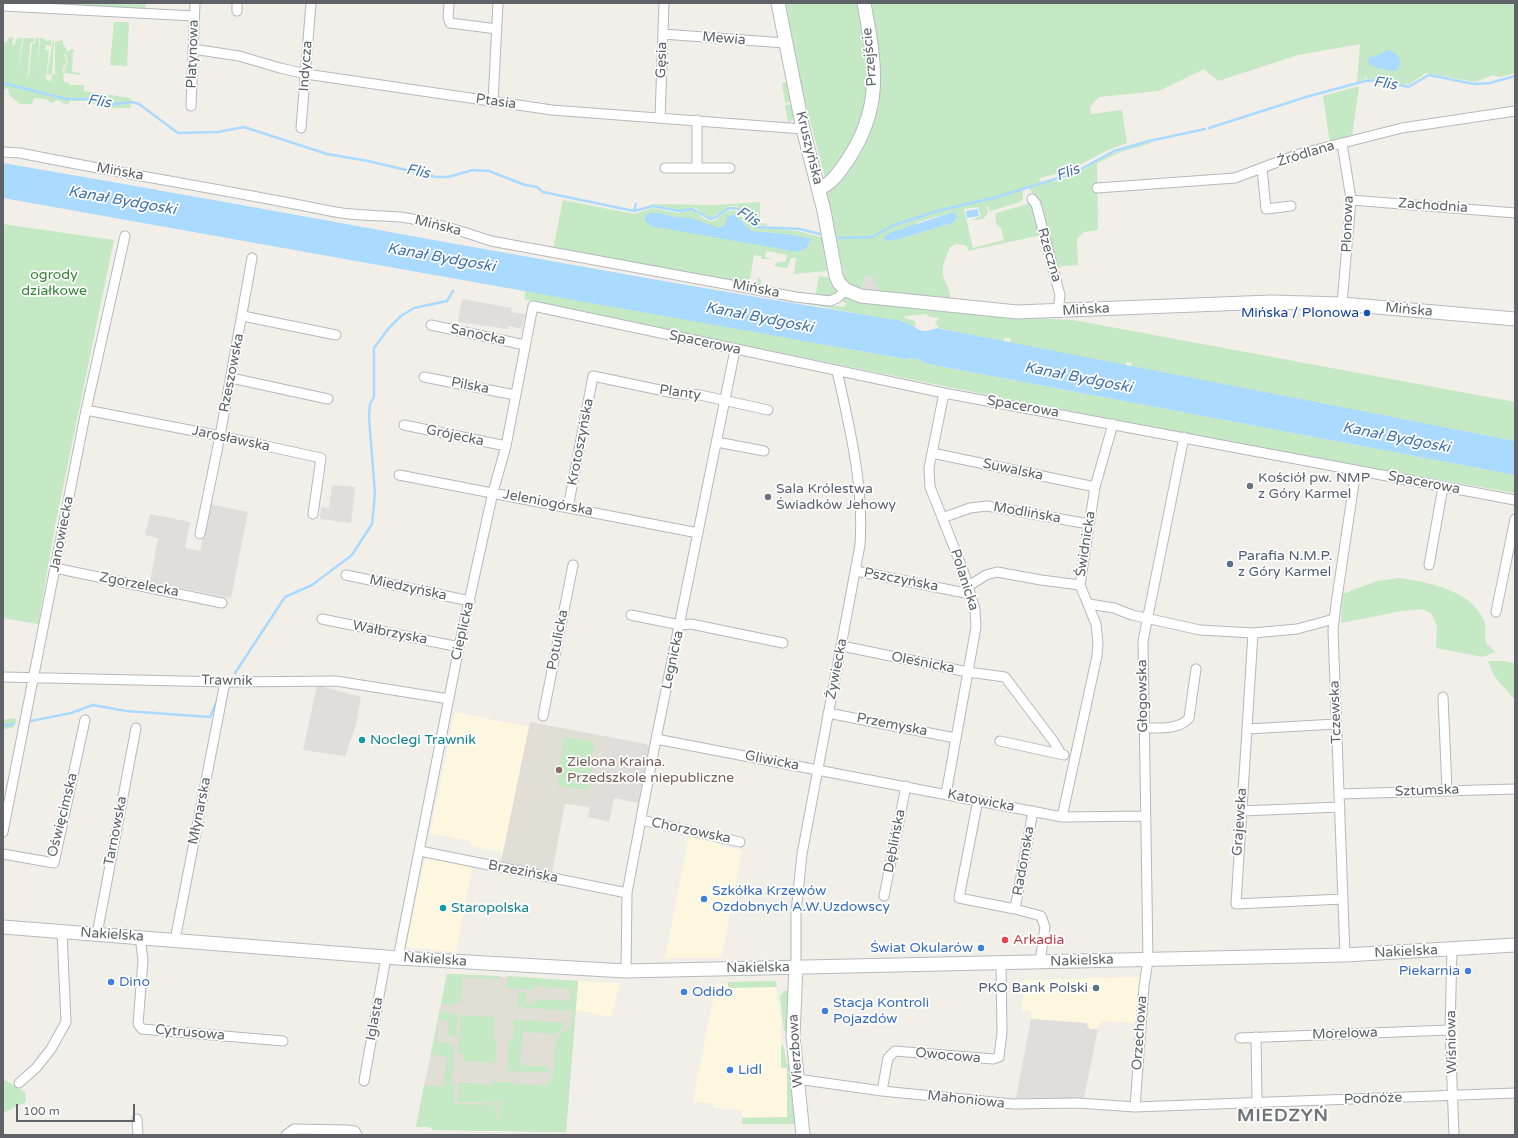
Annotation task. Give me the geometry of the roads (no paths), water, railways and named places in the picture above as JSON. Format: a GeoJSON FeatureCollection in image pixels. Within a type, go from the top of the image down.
{"type":"FeatureCollection","features":[{"type":"Feature","properties":{"kind":"main road","name":"Kruszyńska"},"geometry":{"type":"LineString","coordinates":[[778,3],[803,129],[819,188],[836,276],[839,283],[846,290]]}},
{"type":"Feature","properties":{"kind":"main road","name":"Przejście"},"geometry":{"type":"LineString","coordinates":[[819,188],[831,182],[847,160],[860,139],[873,101],[874,76],[864,3]]}},
{"type":"Feature","properties":{"kind":"main road","name":"Mińska"},"geometry":{"type":"LineString","coordinates":[[846,290],[860,296],[889,300],[1017,312],[1058,312],[1247,302],[1342,304],[1515,319]]}},
{"type":"Feature","properties":{"kind":"main road","name":"Nakielska"},"geometry":{"type":"LineString","coordinates":[[3,928],[140,937],[392,957],[626,971],[1345,955],[1515,945]]}},
{"type":"Feature","properties":{"kind":"main road","name":"Wierzbowa"},"geometry":{"type":"LineString","coordinates":[[796,967],[793,1030],[803,1135]]}},
{"type":"Feature","properties":{"kind":"street","name":"Platynowa"},"geometry":{"type":"LineString","coordinates":[[191,106],[195,3]]}},
{"type":"Feature","properties":{"kind":"street","name":"Indycza"},"geometry":{"type":"LineString","coordinates":[[301,128],[311,3]]}},
{"type":"Feature","properties":{"kind":"street"},"geometry":{"type":"LineString","coordinates":[[449,3],[448,17],[450,23],[497,29]]}},
{"type":"Feature","properties":{"kind":"street"},"geometry":{"type":"LineString","coordinates":[[493,102],[498,3]]}},
{"type":"Feature","properties":{"kind":"street","name":"Gęsia"},"geometry":{"type":"LineString","coordinates":[[660,118],[664,3]]}},
{"type":"Feature","properties":{"kind":"street"},"geometry":{"type":"LineString","coordinates":[[3,6],[194,16]]}},
{"type":"Feature","properties":{"kind":"street","name":"Mewia"},"geometry":{"type":"LineString","coordinates":[[663,34],[785,43]]}},
{"type":"Feature","properties":{"kind":"street","name":"Ptasia"},"geometry":{"type":"LineString","coordinates":[[193,49],[240,56],[306,74],[552,110],[803,129]]}},
{"type":"Feature","properties":{"kind":"street","name":"Źródlana"},"geometry":{"type":"LineString","coordinates":[[1097,188],[1222,180],[1243,176],[1298,154],[1342,143],[1423,124],[1515,111]]}},
{"type":"Feature","properties":{"kind":"street"},"geometry":{"type":"LineString","coordinates":[[697,120],[697,168]]}},
{"type":"Feature","properties":{"kind":"street","name":"Plonowa"},"geometry":{"type":"LineString","coordinates":[[1342,143],[1350,200],[1342,304]]}},
{"type":"Feature","properties":{"kind":"street","name":"Mińska"},"geometry":{"type":"LineString","coordinates":[[3,152],[20,153],[254,198],[302,204],[330,211],[401,218],[461,231],[491,241],[796,297],[830,301],[837,298],[846,290]]}},
{"type":"Feature","properties":{"kind":"street"},"geometry":{"type":"LineString","coordinates":[[665,168],[730,168]]}},
{"type":"Feature","properties":{"kind":"street"},"geometry":{"type":"LineString","coordinates":[[1262,168],[1266,209],[1290,206]]}},
{"type":"Feature","properties":{"kind":"street","name":"Rzeczna"},"geometry":{"type":"LineString","coordinates":[[1032,199],[1036,204],[1060,295],[1058,312]]}},
{"type":"Feature","properties":{"kind":"street","name":"Zachodnia"},"geometry":{"type":"LineString","coordinates":[[1350,200],[1515,213]]}},
{"type":"Feature","properties":{"kind":"street","name":"Janowiecka"},"geometry":{"type":"LineString","coordinates":[[3,832],[86,410],[125,236]]}},
{"type":"Feature","properties":{"kind":"street","name":"Rzeszowska"},"geometry":{"type":"LineString","coordinates":[[200,534],[243,316],[252,258]]}},
{"type":"Feature","properties":{"kind":"street","name":"Cieplicka"},"geometry":{"type":"LineString","coordinates":[[392,957],[420,851],[459,647],[493,492],[506,446],[532,306]]}},
{"type":"Feature","properties":{"kind":"street","name":"Spacerowa"},"geometry":{"type":"LineString","coordinates":[[532,306],[837,372],[1515,500]]}},
{"type":"Feature","properties":{"kind":"street"},"geometry":{"type":"LineString","coordinates":[[243,316],[336,335]]}},
{"type":"Feature","properties":{"kind":"street","name":"Sanocka"},"geometry":{"type":"LineString","coordinates":[[431,325],[525,345]]}},
{"type":"Feature","properties":{"kind":"street","name":"Legnicka"},"geometry":{"type":"LineString","coordinates":[[626,971],[627,893],[656,739],[735,350]]}},
{"type":"Feature","properties":{"kind":"street","name":"Żywiecka"},"geometry":{"type":"LineString","coordinates":[[796,967],[798,878],[817,770],[856,571],[862,524],[860,483],[837,372]]}},
{"type":"Feature","properties":{"kind":"street","name":"Planty"},"geometry":{"type":"LineString","coordinates":[[593,376],[674,393],[685,393],[725,400],[768,410]]}},
{"type":"Feature","properties":{"kind":"street","name":"Krotoszyńska"},"geometry":{"type":"LineString","coordinates":[[568,508],[593,376]]}},
{"type":"Feature","properties":{"kind":"street","name":"Pilska"},"geometry":{"type":"LineString","coordinates":[[424,377],[516,395]]}},
{"type":"Feature","properties":{"kind":"street"},"geometry":{"type":"LineString","coordinates":[[231,378],[328,399]]}},
{"type":"Feature","properties":{"kind":"street","name":"Polanicka"},"geometry":{"type":"LineString","coordinates":[[944,393],[929,468],[930,487],[963,570],[975,609],[976,627],[946,794]]}},
{"type":"Feature","properties":{"kind":"street","name":"Jarosławska"},"geometry":{"type":"LineString","coordinates":[[86,410],[220,436],[321,458],[312,514]]}},
{"type":"Feature","properties":{"kind":"street","name":"Świdnicka"},"geometry":{"type":"LineString","coordinates":[[1062,817],[1074,757],[1088,700],[1098,643],[1096,624],[1080,585],[1095,487],[1113,424]]}},
{"type":"Feature","properties":{"kind":"street","name":"Grójecka"},"geometry":{"type":"LineString","coordinates":[[404,425],[506,446]]}},
{"type":"Feature","properties":{"kind":"street","name":"Głogowska"},"geometry":{"type":"LineString","coordinates":[[1148,960],[1142,649],[1146,619],[1184,437]]}},
{"type":"Feature","properties":{"kind":"street"},"geometry":{"type":"LineString","coordinates":[[717,442],[764,451]]}},
{"type":"Feature","properties":{"kind":"street","name":"Suwalska"},"geometry":{"type":"LineString","coordinates":[[932,453],[1095,487]]}},
{"type":"Feature","properties":{"kind":"street","name":"Tczewska"},"geometry":{"type":"LineString","coordinates":[[1345,955],[1340,794],[1336,724],[1334,619],[1356,470]]}},
{"type":"Feature","properties":{"kind":"street","name":"Jeleniogórska"},"geometry":{"type":"LineString","coordinates":[[399,475],[493,492],[698,533]]}},
{"type":"Feature","properties":{"kind":"street"},"geometry":{"type":"LineString","coordinates":[[1429,566],[1443,487]]}},
{"type":"Feature","properties":{"kind":"street","name":"Modlińska"},"geometry":{"type":"LineString","coordinates":[[942,518],[983,506],[1089,524]]}},
{"type":"Feature","properties":{"kind":"street"},"geometry":{"type":"LineString","coordinates":[[1496,612],[1515,519]]}},
{"type":"Feature","properties":{"kind":"street","name":"Potulicka"},"geometry":{"type":"LineString","coordinates":[[543,716],[573,565]]}},
{"type":"Feature","properties":{"kind":"street","name":"Zgorzelecka"},"geometry":{"type":"LineString","coordinates":[[55,568],[222,603]]}},
{"type":"Feature","properties":{"kind":"street"},"geometry":{"type":"LineString","coordinates":[[963,570],[970,575],[981,578]]}},
{"type":"Feature","properties":{"kind":"street","name":"Pszczyńska"},"geometry":{"type":"LineString","coordinates":[[856,571],[969,590]]}},
{"type":"Feature","properties":{"kind":"street"},"geometry":{"type":"LineString","coordinates":[[969,590],[981,578],[997,572],[1080,585]]}},
{"type":"Feature","properties":{"kind":"street","name":"Miedzyńska"},"geometry":{"type":"LineString","coordinates":[[346,575],[470,601]]}},
{"type":"Feature","properties":{"kind":"street"},"geometry":{"type":"LineString","coordinates":[[1089,604],[1114,608],[1146,619],[1200,630],[1226,630],[1253,634],[1297,629],[1334,619]]}},
{"type":"Feature","properties":{"kind":"street"},"geometry":{"type":"LineString","coordinates":[[631,615],[680,625],[691,624],[783,643]]}},
{"type":"Feature","properties":{"kind":"street","name":"Wałbrzyska"},"geometry":{"type":"LineString","coordinates":[[322,619],[459,647]]}},
{"type":"Feature","properties":{"kind":"street","name":"Grajewska"},"geometry":{"type":"LineString","coordinates":[[1253,634],[1236,904],[1343,899]]}},
{"type":"Feature","properties":{"kind":"street","name":"Oleśnicka"},"geometry":{"type":"LineString","coordinates":[[842,646],[968,672],[1005,677],[1054,742],[1061,754]]}},
{"type":"Feature","properties":{"kind":"street"},"geometry":{"type":"LineString","coordinates":[[1143,728],[1174,726],[1187,721],[1196,669]]}},
{"type":"Feature","properties":{"kind":"street","name":"Trawnik"},"geometry":{"type":"LineString","coordinates":[[3,677],[224,682],[336,681],[449,699]]}},
{"type":"Feature","properties":{"kind":"street","name":"Młynarska"},"geometry":{"type":"LineString","coordinates":[[175,940],[224,682]]}},
{"type":"Feature","properties":{"kind":"street"},"geometry":{"type":"LineString","coordinates":[[1443,697],[1446,790]]}},
{"type":"Feature","properties":{"kind":"street","name":"Przemyska"},"geometry":{"type":"LineString","coordinates":[[828,713],[955,738]]}},
{"type":"Feature","properties":{"kind":"street","name":"Oświęcimska"},"geometry":{"type":"LineString","coordinates":[[3,854],[54,863],[85,720]]}},
{"type":"Feature","properties":{"kind":"street"},"geometry":{"type":"LineString","coordinates":[[1247,729],[1336,724]]}},
{"type":"Feature","properties":{"kind":"street","name":"Tarnowska"},"geometry":{"type":"LineString","coordinates":[[97,934],[136,728]]}},
{"type":"Feature","properties":{"kind":"street","name":"Gliwicka"},"geometry":{"type":"LineString","coordinates":[[656,739],[817,770]]}},
{"type":"Feature","properties":{"kind":"street"},"geometry":{"type":"LineString","coordinates":[[1000,741],[1074,757]]}},
{"type":"Feature","properties":{"kind":"street","name":"Katowicka"},"geometry":{"type":"LineString","coordinates":[[817,770],[1062,817],[1146,816]]}},
{"type":"Feature","properties":{"kind":"street","name":"Dęblińska"},"geometry":{"type":"LineString","coordinates":[[884,896],[906,786]]}},
{"type":"Feature","properties":{"kind":"street","name":"Sztumska"},"geometry":{"type":"LineString","coordinates":[[1340,794],[1515,788]]}},
{"type":"Feature","properties":{"kind":"street"},"geometry":{"type":"LineString","coordinates":[[978,800],[959,898],[1015,908]]}},
{"type":"Feature","properties":{"kind":"street"},"geometry":{"type":"LineString","coordinates":[[1241,812],[1340,807]]}},
{"type":"Feature","properties":{"kind":"street","name":"Radomska"},"geometry":{"type":"LineString","coordinates":[[1033,811],[1015,908],[1038,914],[1044,920],[1045,927],[1040,962]]}},
{"type":"Feature","properties":{"kind":"street","name":"Chorzowska"},"geometry":{"type":"LineString","coordinates":[[641,820],[740,842]]}},
{"type":"Feature","properties":{"kind":"street","name":"Brzezińska"},"geometry":{"type":"LineString","coordinates":[[420,851],[627,893]]}},
{"type":"Feature","properties":{"kind":"street"},"geometry":{"type":"LineString","coordinates":[[19,1083],[36,1068],[51,1049],[66,1022],[62,932]]}},
{"type":"Feature","properties":{"kind":"street","name":"Cytrusowa"},"geometry":{"type":"LineString","coordinates":[[140,937],[143,960],[138,1024],[142,1029],[284,1041]]}},
{"type":"Feature","properties":{"kind":"street","name":"Wiśniowa"},"geometry":{"type":"LineString","coordinates":[[1452,949],[1450,1030],[1454,1135]]}},
{"type":"Feature","properties":{"kind":"street","name":"Iglasta"},"geometry":{"type":"LineString","coordinates":[[364,1081],[392,957]]}},
{"type":"Feature","properties":{"kind":"street","name":"Orzechowa"},"geometry":{"type":"LineString","coordinates":[[1135,1107],[1144,986],[1148,960]]}},
{"type":"Feature","properties":{"kind":"street","name":"Owocowa"},"geometry":{"type":"LineString","coordinates":[[882,1091],[888,1058],[896,1051],[993,1059],[999,1057],[1002,1033],[1001,963]]}},
{"type":"Feature","properties":{"kind":"street","name":"Morelowa"},"geometry":{"type":"LineString","coordinates":[[1240,1038],[1450,1030]]}},
{"type":"Feature","properties":{"kind":"street"},"geometry":{"type":"LineString","coordinates":[[1256,1037],[1257,1102]]}},
{"type":"Feature","properties":{"kind":"street","name":"Mahoniowa"},"geometry":{"type":"LineString","coordinates":[[797,1079],[882,1091],[1013,1104],[1078,1103],[1135,1107]]}},
{"type":"Feature","properties":{"kind":"street","name":"Podnóże"},"geometry":{"type":"LineString","coordinates":[[1135,1107],[1515,1094]]}},
{"type":"Feature","properties":{"kind":"street"},"geometry":{"type":"LineString","coordinates":[[137,1119],[138,1135]]}},
{"type":"Feature","properties":{"kind":"street"},"geometry":{"type":"LineString","coordinates":[[286,1135],[294,1129],[347,1130],[355,1131],[357,1135]]}},
{"type":"Feature","properties":{"kind":"water"},"geometry":{"type":"Polygon","coordinates":[[[1388,50],[1395,53],[1399,58],[1400,64],[1397,70],[1392,71],[1378,69],[1368,63],[1369,57],[1376,56],[1388,50]]]}},
{"type":"Feature","properties":{"kind":"water","name":"Kanał Bydgoski"},"geometry":{"type":"Polygon","coordinates":[[[3,163],[550,261],[896,320],[907,323],[924,331],[937,328],[1515,441],[1515,475],[928,364],[917,359],[905,359],[3,198],[3,163]]]}},
{"type":"Feature","properties":{"kind":"water"},"geometry":{"type":"Polygon","coordinates":[[[978,209],[979,216],[967,218],[966,211],[978,209]]]}},
{"type":"Feature","properties":{"kind":"water"},"geometry":{"type":"Polygon","coordinates":[[[953,212],[957,216],[955,222],[900,239],[885,241],[884,237],[889,233],[953,212]]]}},
{"type":"Feature","properties":{"kind":"water"},"geometry":{"type":"Polygon","coordinates":[[[648,213],[691,218],[719,228],[724,226],[728,217],[734,214],[751,231],[786,234],[812,239],[806,248],[798,252],[650,226],[644,219],[648,213]]]}},
{"type":"Feature","properties":{"kind":"waterway","name":"Flis"},"geometry":{"type":"LineString","coordinates":[[1209,128],[1306,97],[1365,81],[1379,80],[1408,87],[1429,75],[1474,84],[1490,83],[1515,76]]}},
{"type":"Feature","properties":{"kind":"waterway","name":"Flis"},"geometry":{"type":"LineString","coordinates":[[3,83],[66,99],[87,99],[109,105],[131,102],[139,104],[178,133],[218,132],[244,127],[327,154],[368,161],[436,177],[448,177],[473,170],[489,171],[525,185],[537,187],[543,192],[634,211],[653,206],[679,211],[693,209],[710,219],[716,217],[729,208],[736,208],[740,210],[756,227],[800,229],[824,235]]}},
{"type":"Feature","properties":{"kind":"waterway","name":"Flis"},"geometry":{"type":"LineString","coordinates":[[838,238],[872,237],[894,225],[941,210],[993,198],[1072,174],[1114,151],[1149,141],[1205,129]]}},
{"type":"Feature","properties":{"kind":"waterway","name":"Flis"},"geometry":{"type":"LineString","coordinates":[[634,211],[636,204]]}},
{"type":"Feature","properties":{"kind":"waterway"},"geometry":{"type":"LineString","coordinates":[[235,673],[285,597],[312,585],[352,555],[372,524],[375,494],[369,417],[370,404],[374,397],[374,348],[388,329],[401,316],[414,308],[447,301],[453,291]]}},
{"type":"Feature","properties":{"kind":"waterway"},"geometry":{"type":"LineString","coordinates":[[31,721],[71,713],[93,705],[126,711],[210,717],[217,701]]}},
{"type":"Feature","properties":{"kind":"waterway"},"geometry":{"type":"LineString","coordinates":[[3,726],[14,724]]}},
{"type":"Feature","properties":{"kind":"place","name":"Mińska / Plonowa"},"geometry":{"type":"Point","coordinates":[1367,313]}},
{"type":"Feature","properties":{"kind":"place","name":"Kościół pw. NMP z Góry Karmel"},"geometry":{"type":"Point","coordinates":[1250,486]}},
{"type":"Feature","properties":{"kind":"place","name":"Sala Królestwa Świadków Jehowy"},"geometry":{"type":"Point","coordinates":[768,497]}},
{"type":"Feature","properties":{"kind":"place","name":"Parafia N.M.P. z Góry Karmel"},"geometry":{"type":"Point","coordinates":[1230,564]}},
{"type":"Feature","properties":{"kind":"place","name":"Noclegi Trawnik"},"geometry":{"type":"Point","coordinates":[362,740]}},
{"type":"Feature","properties":{"kind":"place","name":"Zielona Kraina. Przedszkole niepubliczne"},"geometry":{"type":"Point","coordinates":[559,770]}},
{"type":"Feature","properties":{"kind":"place","name":"Szkółka Krzewów Ozdobnych A.W.Uzdowscy"},"geometry":{"type":"Point","coordinates":[704,899]}},
{"type":"Feature","properties":{"kind":"place","name":"Staropolska"},"geometry":{"type":"Point","coordinates":[443,908]}},
{"type":"Feature","properties":{"kind":"place","name":"Arkadia"},"geometry":{"type":"Point","coordinates":[1005,940]}},
{"type":"Feature","properties":{"kind":"place","name":"Świat Okularów"},"geometry":{"type":"Point","coordinates":[981,948]}},
{"type":"Feature","properties":{"kind":"place","name":"Piekarnia"},"geometry":{"type":"Point","coordinates":[1468,971]}},
{"type":"Feature","properties":{"kind":"place","name":"Dino"},"geometry":{"type":"Point","coordinates":[111,982]}},
{"type":"Feature","properties":{"kind":"place","name":"PKO Bank Polski"},"geometry":{"type":"Point","coordinates":[1096,988]}},
{"type":"Feature","properties":{"kind":"place","name":"Odido"},"geometry":{"type":"Point","coordinates":[684,992]}},
{"type":"Feature","properties":{"kind":"place","name":"Stacja Kontroli Pojazdów"},"geometry":{"type":"Point","coordinates":[825,1011]}},
{"type":"Feature","properties":{"kind":"place","name":"Lidl"},"geometry":{"type":"Point","coordinates":[730,1070]}},
{"type":"Feature","properties":{"kind":"district","name":"MIEDZYŃ"},"geometry":{"type":"Point","coordinates":[1283,1116]}},
{"type":"Feature","properties":{"kind":"park label","name":"ogrody działkowe"},"geometry":{"type":"Point","coordinates":[54,284]}}]}
